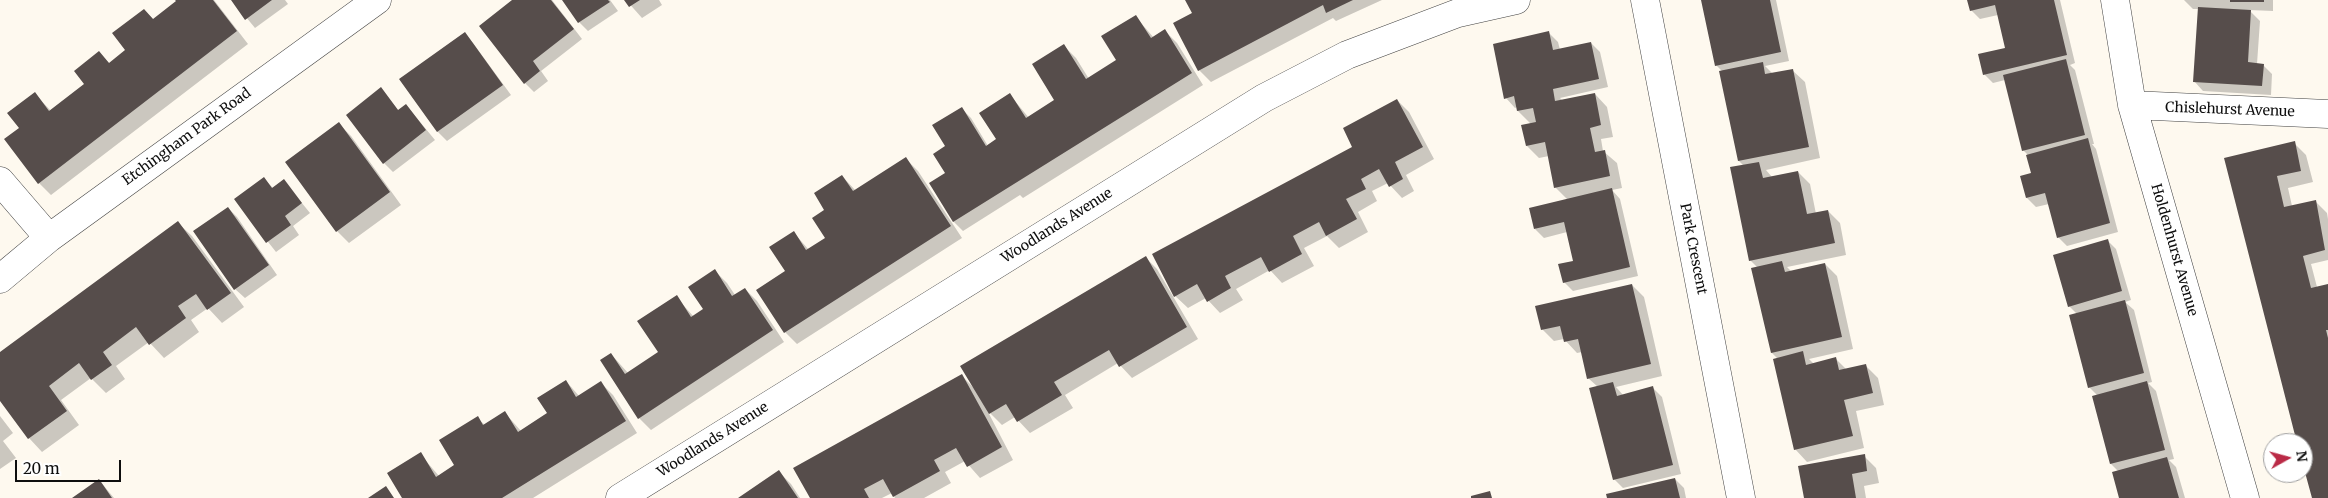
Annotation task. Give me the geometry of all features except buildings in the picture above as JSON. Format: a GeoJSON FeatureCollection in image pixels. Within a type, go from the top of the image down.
{"type":"FeatureCollection","features":[{"type":"Feature","properties":{"kind":"street","name":"Etchingham Park Road"},"geometry":{"type":"LineString","coordinates":[[0,279],[49,238],[377,0]]}},
{"type":"Feature","properties":{"kind":"street","name":"Woodlands Avenue"},"geometry":{"type":"LineString","coordinates":[[620,498],[1264,98],[1347,55],[1458,12],[1516,0]]}},
{"type":"Feature","properties":{"kind":"street","name":"Park Crescent"},"geometry":{"type":"LineString","coordinates":[[1645,0],[1741,498]]}},
{"type":"Feature","properties":{"kind":"street","name":"Holdenhurst Avenue"},"geometry":{"type":"LineString","coordinates":[[2116,0],[2132,105],[2245,498]]}},
{"type":"Feature","properties":{"kind":"street","name":"Chislehurst Avenue"},"geometry":{"type":"LineString","coordinates":[[2132,105],[2328,114]]}},
{"type":"Feature","properties":{"kind":"street"},"geometry":{"type":"LineString","coordinates":[[0,180],[49,238]]}}]}
